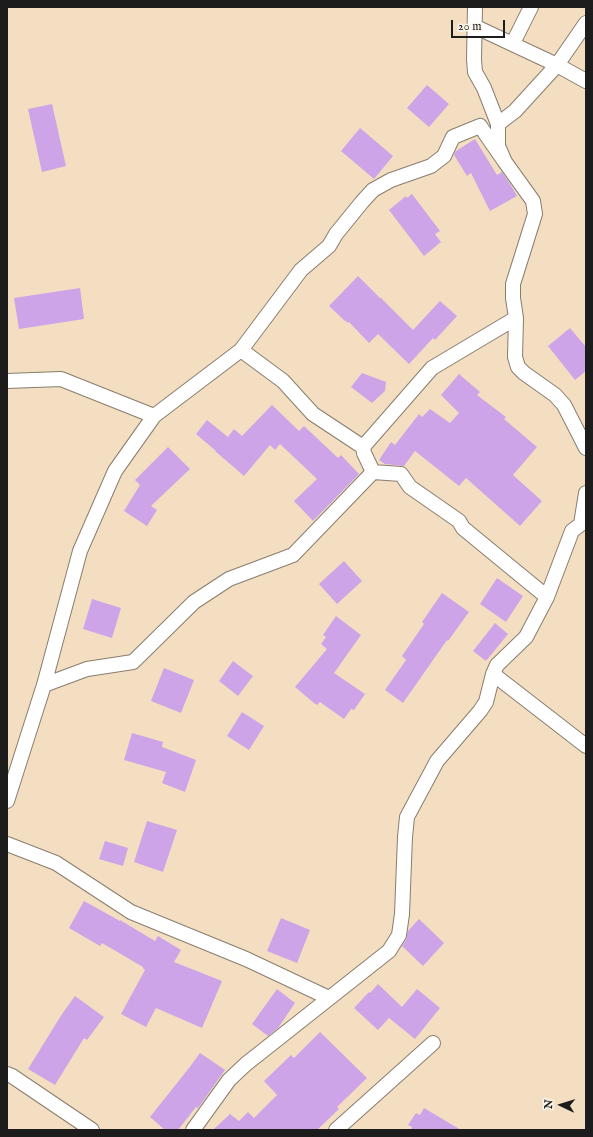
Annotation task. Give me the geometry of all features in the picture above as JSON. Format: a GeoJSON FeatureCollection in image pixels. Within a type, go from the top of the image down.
{"type":"FeatureCollection","features":[{"type":"Feature","properties":{"kind":"street"},"geometry":{"type":"LineString","coordinates":[[475,7],[475,72],[484,88],[498,124],[498,146],[505,162]]}},
{"type":"Feature","properties":{"kind":"street"},"geometry":{"type":"LineString","coordinates":[[513,43],[531,7]]}},
{"type":"Feature","properties":{"kind":"street"},"geometry":{"type":"LineString","coordinates":[[498,124],[516,111],[557,65],[586,23]]}},
{"type":"Feature","properties":{"kind":"street"},"geometry":{"type":"LineString","coordinates":[[474,26],[513,43],[586,81]]}},
{"type":"Feature","properties":{"kind":"street"},"geometry":{"type":"LineString","coordinates":[[7,801],[44,686],[80,551],[115,471],[154,416],[241,350],[301,270],[329,246],[336,234],[373,190],[391,180],[431,166],[444,156],[453,137],[480,126],[533,201],[535,214],[513,284],[513,298],[516,318],[515,357],[518,367],[524,374],[555,396],[564,405],[586,448]]}},
{"type":"Feature","properties":{"kind":"street"},"geometry":{"type":"LineString","coordinates":[[373,472],[364,453],[363,446],[432,368],[516,318]]}},
{"type":"Feature","properties":{"kind":"street"},"geometry":{"type":"LineString","coordinates":[[241,350],[283,381],[312,414],[363,446]]}},
{"type":"Feature","properties":{"kind":"street"},"geometry":{"type":"LineString","coordinates":[[7,381],[61,379],[154,416]]}},
{"type":"Feature","properties":{"kind":"street"},"geometry":{"type":"LineString","coordinates":[[44,686],[87,669],[133,662],[194,602],[229,579],[293,555],[373,472]]}},
{"type":"Feature","properties":{"kind":"street"},"geometry":{"type":"LineString","coordinates":[[373,472],[401,474],[410,487],[459,521],[463,528],[547,597]]}},
{"type":"Feature","properties":{"kind":"street"},"geometry":{"type":"LineString","coordinates":[[193,1130],[229,1080],[246,1064],[389,951],[399,936],[402,914],[407,817],[437,761],[486,702],[493,674],[497,665],[526,637],[547,597],[572,531],[580,524],[586,493]]}},
{"type":"Feature","properties":{"kind":"street"},"geometry":{"type":"LineString","coordinates":[[493,674],[586,746]]}},
{"type":"Feature","properties":{"kind":"street"},"geometry":{"type":"LineString","coordinates":[[7,844],[56,863],[131,912],[246,959],[329,998]]}},
{"type":"Feature","properties":{"kind":"street"},"geometry":{"type":"LineString","coordinates":[[336,1130],[433,1043]]}},
{"type":"Feature","properties":{"kind":"street"},"geometry":{"type":"LineString","coordinates":[[7,1074],[92,1130]]}},
{"type":"Feature","properties":{"kind":"building"},"geometry":{"type":"Polygon","coordinates":[[[427,85],[449,104],[429,127],[407,108],[427,85]]]}},
{"type":"Feature","properties":{"kind":"building"},"geometry":{"type":"Polygon","coordinates":[[[52,104],[66,166],[42,172],[28,109],[52,104]]]}},
{"type":"Feature","properties":{"kind":"building"},"geometry":{"type":"Polygon","coordinates":[[[360,128],[393,156],[374,179],[341,151],[360,128]]]}},
{"type":"Feature","properties":{"kind":"building"},"geometry":{"type":"Polygon","coordinates":[[[475,139],[497,175],[502,172],[517,196],[490,211],[471,173],[467,176],[454,155],[456,151],[475,139]]]}},
{"type":"Feature","properties":{"kind":"building"},"geometry":{"type":"Polygon","coordinates":[[[412,194],[440,231],[435,234],[441,242],[424,256],[389,210],[406,196],[407,198],[412,194]]]}},
{"type":"Feature","properties":{"kind":"building"},"geometry":{"type":"Polygon","coordinates":[[[358,276],[413,330],[440,301],[457,316],[435,340],[433,338],[409,364],[378,334],[369,343],[349,322],[348,323],[345,321],[329,306],[358,276]]]}},
{"type":"Feature","properties":{"kind":"building"},"geometry":{"type":"Polygon","coordinates":[[[80,288],[84,319],[19,329],[14,298],[80,288]]]}},
{"type":"Feature","properties":{"kind":"building"},"geometry":{"type":"Polygon","coordinates":[[[570,328],[586,347],[586,371],[575,380],[548,346],[570,328]]]}},
{"type":"Feature","properties":{"kind":"building"},"geometry":{"type":"Polygon","coordinates":[[[362,373],[386,382],[385,391],[372,403],[351,387],[362,373]]]}},
{"type":"Feature","properties":{"kind":"building"},"geometry":{"type":"Polygon","coordinates":[[[459,374],[480,392],[477,395],[506,417],[504,419],[537,447],[513,475],[542,501],[520,526],[466,478],[459,486],[415,451],[404,466],[385,464],[379,460],[391,442],[395,445],[419,414],[422,417],[430,409],[450,423],[459,413],[441,395],[459,374]]]}},
{"type":"Feature","properties":{"kind":"building"},"geometry":{"type":"Polygon","coordinates":[[[272,405],[299,431],[304,426],[338,458],[341,455],[359,474],[313,521],[294,501],[317,479],[280,444],[275,450],[270,445],[244,476],[196,434],[207,420],[228,437],[234,429],[242,436],[272,405]]]}},
{"type":"Feature","properties":{"kind":"building"},"geometry":{"type":"Polygon","coordinates":[[[168,447],[190,469],[151,506],[157,510],[147,526],[124,511],[140,485],[135,480],[168,447]]]}},
{"type":"Feature","properties":{"kind":"building"},"geometry":{"type":"Polygon","coordinates":[[[344,561],[362,581],[337,604],[319,584],[344,561]]]}},
{"type":"Feature","properties":{"kind":"building"},"geometry":{"type":"Polygon","coordinates":[[[497,578],[523,596],[506,622],[480,604],[497,578]]]}},
{"type":"Feature","properties":{"kind":"building"},"geometry":{"type":"Polygon","coordinates":[[[442,593],[469,612],[448,641],[447,640],[403,703],[385,690],[406,660],[402,656],[424,624],[422,622],[442,593]]]}},
{"type":"Feature","properties":{"kind":"building"},"geometry":{"type":"Polygon","coordinates":[[[92,599],[121,608],[112,638],[83,629],[92,599]]]}},
{"type":"Feature","properties":{"kind":"building"},"geometry":{"type":"Polygon","coordinates":[[[336,616],[361,635],[334,673],[365,694],[354,710],[351,709],[344,719],[320,702],[317,705],[295,687],[327,649],[321,644],[326,637],[323,635],[336,616]]]}},
{"type":"Feature","properties":{"kind":"building"},"geometry":{"type":"Polygon","coordinates":[[[495,623],[508,634],[486,661],[473,651],[495,623]]]}},
{"type":"Feature","properties":{"kind":"building"},"geometry":{"type":"Polygon","coordinates":[[[233,661],[253,676],[238,696],[219,681],[233,661]]]}},
{"type":"Feature","properties":{"kind":"building"},"geometry":{"type":"Polygon","coordinates":[[[164,668],[194,680],[181,713],[151,701],[164,668]]]}},
{"type":"Feature","properties":{"kind":"building"},"geometry":{"type":"Polygon","coordinates":[[[242,712],[264,726],[249,750],[227,736],[242,712]]]}},
{"type":"Feature","properties":{"kind":"building"},"geometry":{"type":"Polygon","coordinates":[[[132,733],[163,742],[162,747],[196,760],[185,792],[162,783],[166,772],[124,760],[132,733]]]}},
{"type":"Feature","properties":{"kind":"building"},"geometry":{"type":"Polygon","coordinates":[[[147,821],[177,830],[163,872],[134,862],[147,821]]]}},
{"type":"Feature","properties":{"kind":"building"},"geometry":{"type":"Polygon","coordinates":[[[105,841],[128,848],[123,866],[99,859],[105,841]]]}},
{"type":"Feature","properties":{"kind":"building"},"geometry":{"type":"Polygon","coordinates":[[[84,901],[155,941],[158,936],[181,950],[174,962],[222,981],[202,1028],[156,1008],[146,1027],[121,1014],[145,970],[143,967],[102,943],[100,946],[69,928],[84,901]]]}},
{"type":"Feature","properties":{"kind":"building"},"geometry":{"type":"Polygon","coordinates":[[[281,918],[310,930],[297,963],[267,951],[281,918]]]}},
{"type":"Feature","properties":{"kind":"building"},"geometry":{"type":"Polygon","coordinates":[[[419,919],[444,943],[423,966],[402,946],[406,940],[408,931],[419,919]]]}},
{"type":"Feature","properties":{"kind":"building"},"geometry":{"type":"Polygon","coordinates":[[[378,984],[402,1007],[417,989],[440,1008],[415,1039],[389,1018],[378,1030],[354,1008],[378,984]]]}},
{"type":"Feature","properties":{"kind":"building"},"geometry":{"type":"Polygon","coordinates":[[[277,989],[295,1003],[278,1028],[268,1036],[252,1024],[277,989]]]}},
{"type":"Feature","properties":{"kind":"building"},"geometry":{"type":"Polygon","coordinates":[[[75,996],[104,1017],[87,1040],[84,1038],[55,1085],[28,1069],[75,996]]]}},
{"type":"Feature","properties":{"kind":"building"},"geometry":{"type":"Polygon","coordinates":[[[320,1032],[367,1078],[337,1107],[339,1109],[317,1130],[213,1130],[230,1114],[239,1121],[248,1112],[254,1118],[277,1095],[264,1081],[291,1055],[294,1058],[320,1032]]]}},
{"type":"Feature","properties":{"kind":"building"},"geometry":{"type":"Polygon","coordinates":[[[200,1053],[225,1070],[198,1108],[196,1107],[178,1130],[165,1130],[150,1117],[200,1053]]]}},
{"type":"Feature","properties":{"kind":"building"},"geometry":{"type":"Polygon","coordinates":[[[424,1108],[461,1130],[411,1130],[412,1127],[408,1125],[416,1113],[420,1115],[424,1108]]]}}]}
